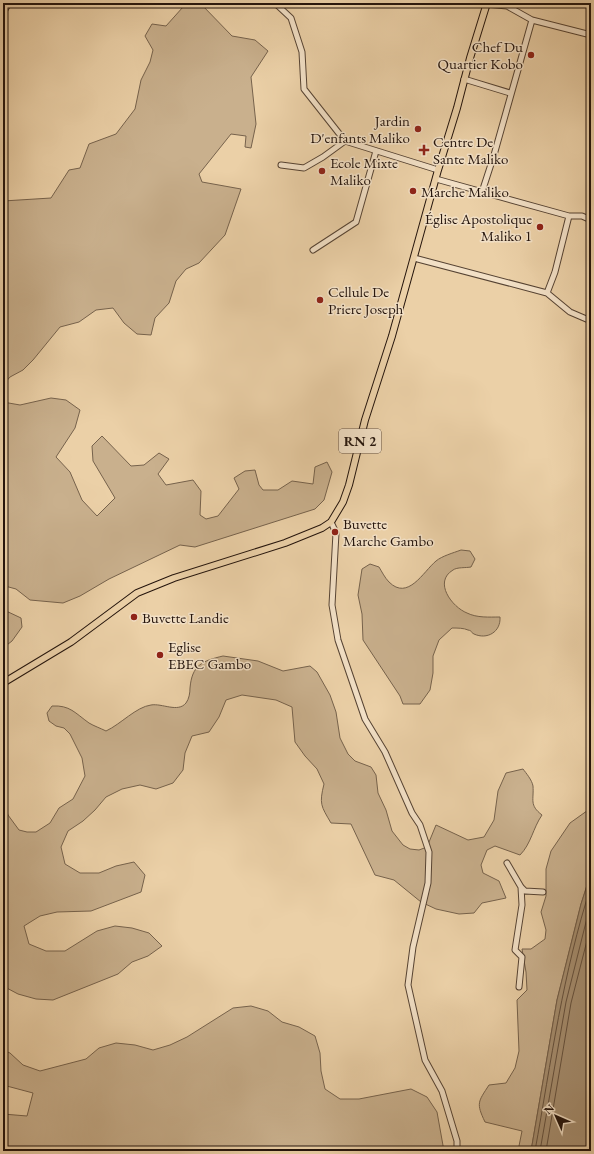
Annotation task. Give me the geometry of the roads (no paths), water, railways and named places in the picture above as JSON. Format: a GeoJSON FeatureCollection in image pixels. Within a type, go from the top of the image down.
{"type":"FeatureCollection","features":[{"type":"Feature","properties":{"kind":"main road","name":"RN 2"},"geometry":{"type":"LineString","coordinates":[[331,522],[343,502],[349,485],[365,420],[392,336],[438,170],[487,3]]}},
{"type":"Feature","properties":{"kind":"main road"},"geometry":{"type":"LineString","coordinates":[[3,683],[71,642],[137,593],[174,578],[285,544],[322,528],[331,522]]}},
{"type":"Feature","properties":{"kind":"street"},"geometry":{"type":"LineString","coordinates":[[3,13],[9,3]]}},
{"type":"Feature","properties":{"kind":"street"},"geometry":{"type":"LineString","coordinates":[[275,3],[291,18],[302,52],[304,89],[345,141],[438,170]]}},
{"type":"Feature","properties":{"kind":"street"},"geometry":{"type":"LineString","coordinates":[[487,3],[507,6],[532,20],[591,35]]}},
{"type":"Feature","properties":{"kind":"street"},"geometry":{"type":"LineString","coordinates":[[482,192],[532,20]]}},
{"type":"Feature","properties":{"kind":"street"},"geometry":{"type":"LineString","coordinates":[[464,79],[510,93]]}},
{"type":"Feature","properties":{"kind":"street"},"geometry":{"type":"LineString","coordinates":[[281,164],[304,168],[323,157],[345,141]]}},
{"type":"Feature","properties":{"kind":"street"},"geometry":{"type":"LineString","coordinates":[[313,250],[356,222],[376,151]]}},
{"type":"Feature","properties":{"kind":"street"},"geometry":{"type":"LineString","coordinates":[[436,179],[569,216],[582,216],[591,220]]}},
{"type":"Feature","properties":{"kind":"street"},"geometry":{"type":"LineString","coordinates":[[547,293],[569,216]]}},
{"type":"Feature","properties":{"kind":"street"},"geometry":{"type":"LineString","coordinates":[[414,258],[547,293],[570,312],[591,321]]}},
{"type":"Feature","properties":{"kind":"street"},"geometry":{"type":"LineString","coordinates":[[331,522],[336,533],[332,605],[338,640],[365,719],[385,752],[412,813],[420,825],[429,852],[428,883],[413,948],[408,985],[425,1060],[442,1091],[457,1141],[457,1151]]}},
{"type":"Feature","properties":{"kind":"street"},"geometry":{"type":"LineString","coordinates":[[508,862],[525,892],[543,892]]}},
{"type":"Feature","properties":{"kind":"street"},"geometry":{"type":"LineString","coordinates":[[519,987],[522,957],[515,950],[522,905],[521,887]]}},
{"type":"Feature","properties":{"kind":"water"},"geometry":{"type":"Polygon","coordinates":[[[591,873],[591,1151],[531,1151],[557,1000],[581,904],[591,873]]]}},
{"type":"Feature","properties":{"kind":"place","name":"Chef Du Quartier Kobo"},"geometry":{"type":"Point","coordinates":[531,55]}},
{"type":"Feature","properties":{"kind":"place","name":"Jardin D'enfants Maliko"},"geometry":{"type":"Point","coordinates":[418,129]}},
{"type":"Feature","properties":{"kind":"place","name":"Centre De Sante Maliko"},"geometry":{"type":"Point","coordinates":[424,150]}},
{"type":"Feature","properties":{"kind":"place","name":"Ecole Mixte Maliko"},"geometry":{"type":"Point","coordinates":[322,171]}},
{"type":"Feature","properties":{"kind":"place","name":"Marche Maliko"},"geometry":{"type":"Point","coordinates":[413,191]}},
{"type":"Feature","properties":{"kind":"place","name":"Église Apostolique Maliko 1"},"geometry":{"type":"Point","coordinates":[540,227]}},
{"type":"Feature","properties":{"kind":"place","name":"Cellule De Priere Joseph"},"geometry":{"type":"Point","coordinates":[320,300]}},
{"type":"Feature","properties":{"kind":"place","name":"Buvette Marche Gambo"},"geometry":{"type":"Point","coordinates":[335,532]}},
{"type":"Feature","properties":{"kind":"place","name":"Buvette Landie"},"geometry":{"type":"Point","coordinates":[134,617]}},
{"type":"Feature","properties":{"kind":"place","name":"Eglise EBEC Gambo"},"geometry":{"type":"Point","coordinates":[160,655]}}]}
